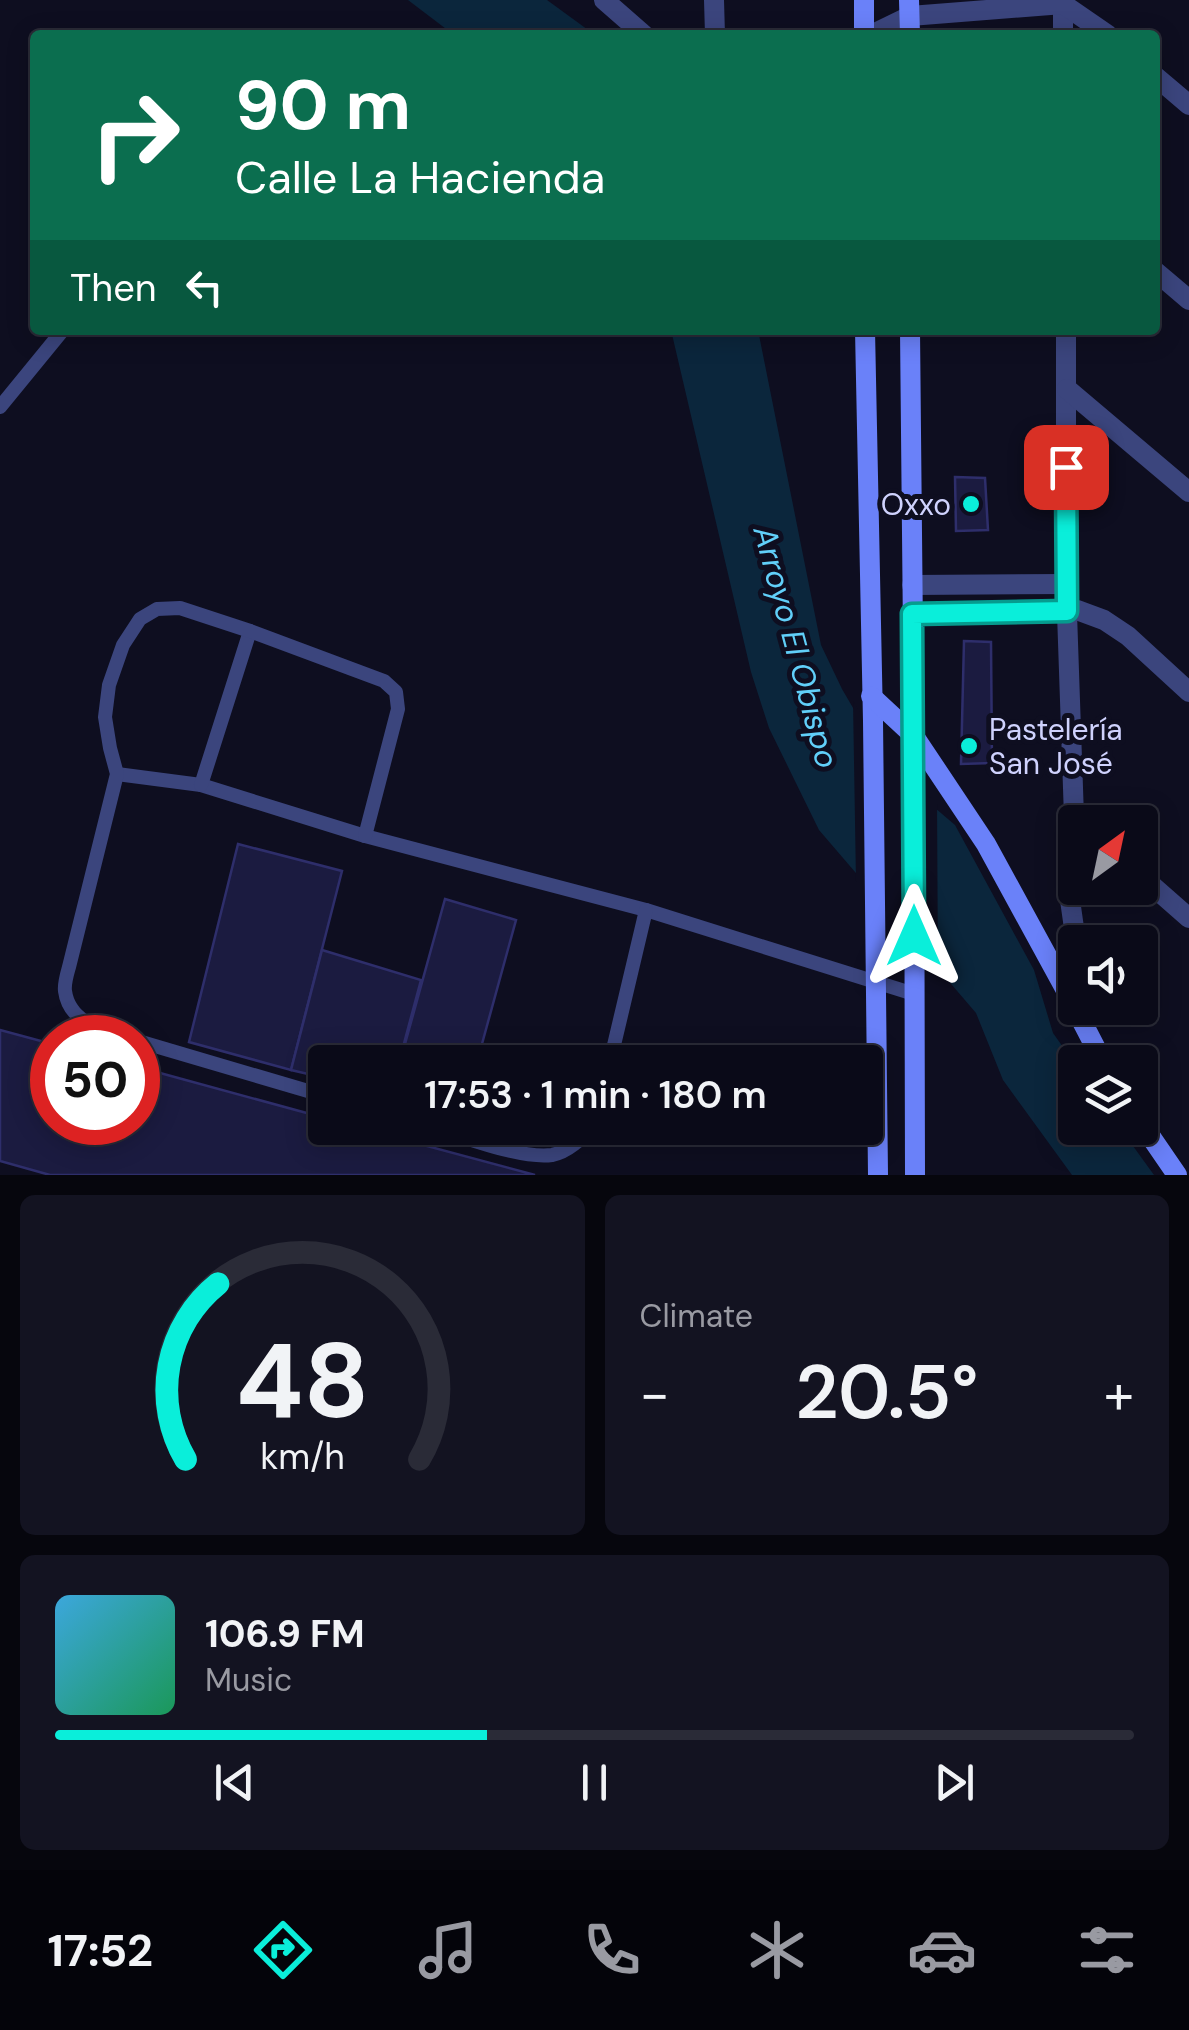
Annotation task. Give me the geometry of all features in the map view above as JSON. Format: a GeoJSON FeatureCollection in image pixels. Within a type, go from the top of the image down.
{"type":"FeatureCollection","features":[{"type":"Feature","properties":{"kind":"main road"},"geometry":{"type":"LineString","coordinates":[[864,0],[867,30]]}},
{"type":"Feature","properties":{"kind":"main road"},"geometry":{"type":"LineString","coordinates":[[864,335],[878,1175]]}},
{"type":"Feature","properties":{"kind":"main road"},"geometry":{"type":"LineString","coordinates":[[910,335],[915,1175]]}},
{"type":"Feature","properties":{"kind":"main road"},"geometry":{"type":"LineString","coordinates":[[870,696],[914,736],[986,844],[1058,972]]}},
{"type":"Feature","properties":{"kind":"main road"},"geometry":{"type":"LineString","coordinates":[[1156,1145],[1177,1175]]}},
{"type":"Feature","properties":{"kind":"street"},"geometry":{"type":"LineString","coordinates":[[604,0],[638,30]]}},
{"type":"Feature","properties":{"kind":"street"},"geometry":{"type":"LineString","coordinates":[[714,0],[715,30]]}},
{"type":"Feature","properties":{"kind":"street"},"geometry":{"type":"LineString","coordinates":[[880,30],[910,17],[1062,2],[1101,30]]}},
{"type":"Feature","properties":{"kind":"street"},"geometry":{"type":"LineString","coordinates":[[1062,2],[1063,30]]}},
{"type":"Feature","properties":{"kind":"street"},"geometry":{"type":"LineString","coordinates":[[1160,80],[1189,105]]}},
{"type":"Feature","properties":{"kind":"street"},"geometry":{"type":"LineString","coordinates":[[1160,275],[1189,300]]}},
{"type":"Feature","properties":{"kind":"street"},"geometry":{"type":"LineString","coordinates":[[1066,335],[1066,584],[1076,805]]}},
{"type":"Feature","properties":{"kind":"street"},"geometry":{"type":"LineString","coordinates":[[1067,389],[1189,492]]}},
{"type":"Feature","properties":{"kind":"street"},"geometry":{"type":"LineString","coordinates":[[912,585],[1066,584]]}},
{"type":"Feature","properties":{"kind":"street"},"geometry":{"type":"LineString","coordinates":[[912,614],[1078,610],[1104,620],[1128,636],[1189,692]]}},
{"type":"Feature","properties":{"kind":"street"},"geometry":{"type":"LineString","coordinates":[[1158,891],[1189,918]]}},
{"type":"Feature","properties":{"kind":"lane"},"geometry":{"type":"LineString","coordinates":[[0,407],[59,335]]}},
{"type":"Feature","properties":{"kind":"lane"},"geometry":{"type":"LineString","coordinates":[[77,1015],[64,990],[117,774],[105,717],[109,684],[123,646],[140,620],[157,609],[180,608],[250,631],[384,681],[396,692],[398,709],[365,836]]}},
{"type":"Feature","properties":{"kind":"lane"},"geometry":{"type":"LineString","coordinates":[[201,785],[250,631]]}},
{"type":"Feature","properties":{"kind":"lane"},"geometry":{"type":"LineString","coordinates":[[117,774],[201,785],[365,836],[646,910],[914,994]]}},
{"type":"Feature","properties":{"kind":"lane"},"geometry":{"type":"LineString","coordinates":[[614,1045],[646,910]]}},
{"type":"Feature","properties":{"kind":"lane"},"geometry":{"type":"LineString","coordinates":[[160,1047],[308,1091]]}},
{"type":"Feature","properties":{"kind":"lane"},"geometry":{"type":"LineString","coordinates":[[492,1145],[524,1154],[555,1155],[573,1145]]}},
{"type":"Feature","properties":{"kind":"water"},"geometry":{"type":"Polygon","coordinates":[[[408,0],[547,0],[588,30],[447,30],[408,0]]]}},
{"type":"Feature","properties":{"kind":"water","name":"Arroyo El Obispo"},"geometry":{"type":"Polygon","coordinates":[[[672,335],[759,335],[821,645],[877,749],[914,790],[955,825],[1034,970],[1053,1033],[1062,1045],[1058,1045],[1058,1145],[1132,1145],[1154,1175],[1072,1175],[1003,1080],[976,1013],[819,830],[769,728],[751,672],[672,335]]]}},
{"type":"Feature","properties":{"kind":"pier"},"geometry":{"type":"Polygon","coordinates":[[[853,701],[881,746],[937,803],[938,976],[856,881],[853,701]]]}},
{"type":"Feature","properties":{"kind":"building","name":"Oxxo"},"geometry":{"type":"Polygon","coordinates":[[[955,477],[985,478],[988,530],[956,531],[955,477]]]}},
{"type":"Feature","properties":{"kind":"building"},"geometry":{"type":"Polygon","coordinates":[[[964,641],[991,642],[992,763],[961,764],[964,641]]]}},
{"type":"Feature","properties":{"kind":"building"},"geometry":{"type":"Polygon","coordinates":[[[238,844],[342,871],[291,1070],[189,1042],[238,844]]]}},
{"type":"Feature","properties":{"kind":"building"},"geometry":{"type":"Polygon","coordinates":[[[445,899],[516,920],[482,1045],[405,1045],[445,899]]]}},
{"type":"Feature","properties":{"kind":"building"},"geometry":{"type":"Polygon","coordinates":[[[322,950],[421,980],[404,1045],[308,1045],[308,1074],[291,1070],[322,950]]]}},
{"type":"Feature","properties":{"kind":"building"},"geometry":{"type":"Polygon","coordinates":[[[0,1030],[30,1038],[30,1145],[160,1145],[160,1073],[308,1113],[308,1145],[423,1145],[535,1175],[50,1175],[0,1161],[0,1030]]]}},
{"type":"Feature","properties":{"kind":"place","name":"Oxxo"},"geometry":{"type":"Point","coordinates":[971,504]}},
{"type":"Feature","properties":{"kind":"place","name":"Pastelería San José"},"geometry":{"type":"Point","coordinates":[969,746]}},
{"type":"Feature","properties":{"kind":"route"},"geometry":{"type":"LineString","coordinates":[[914,936],[912,614],[1067,611],[1066,467]]}}]}
